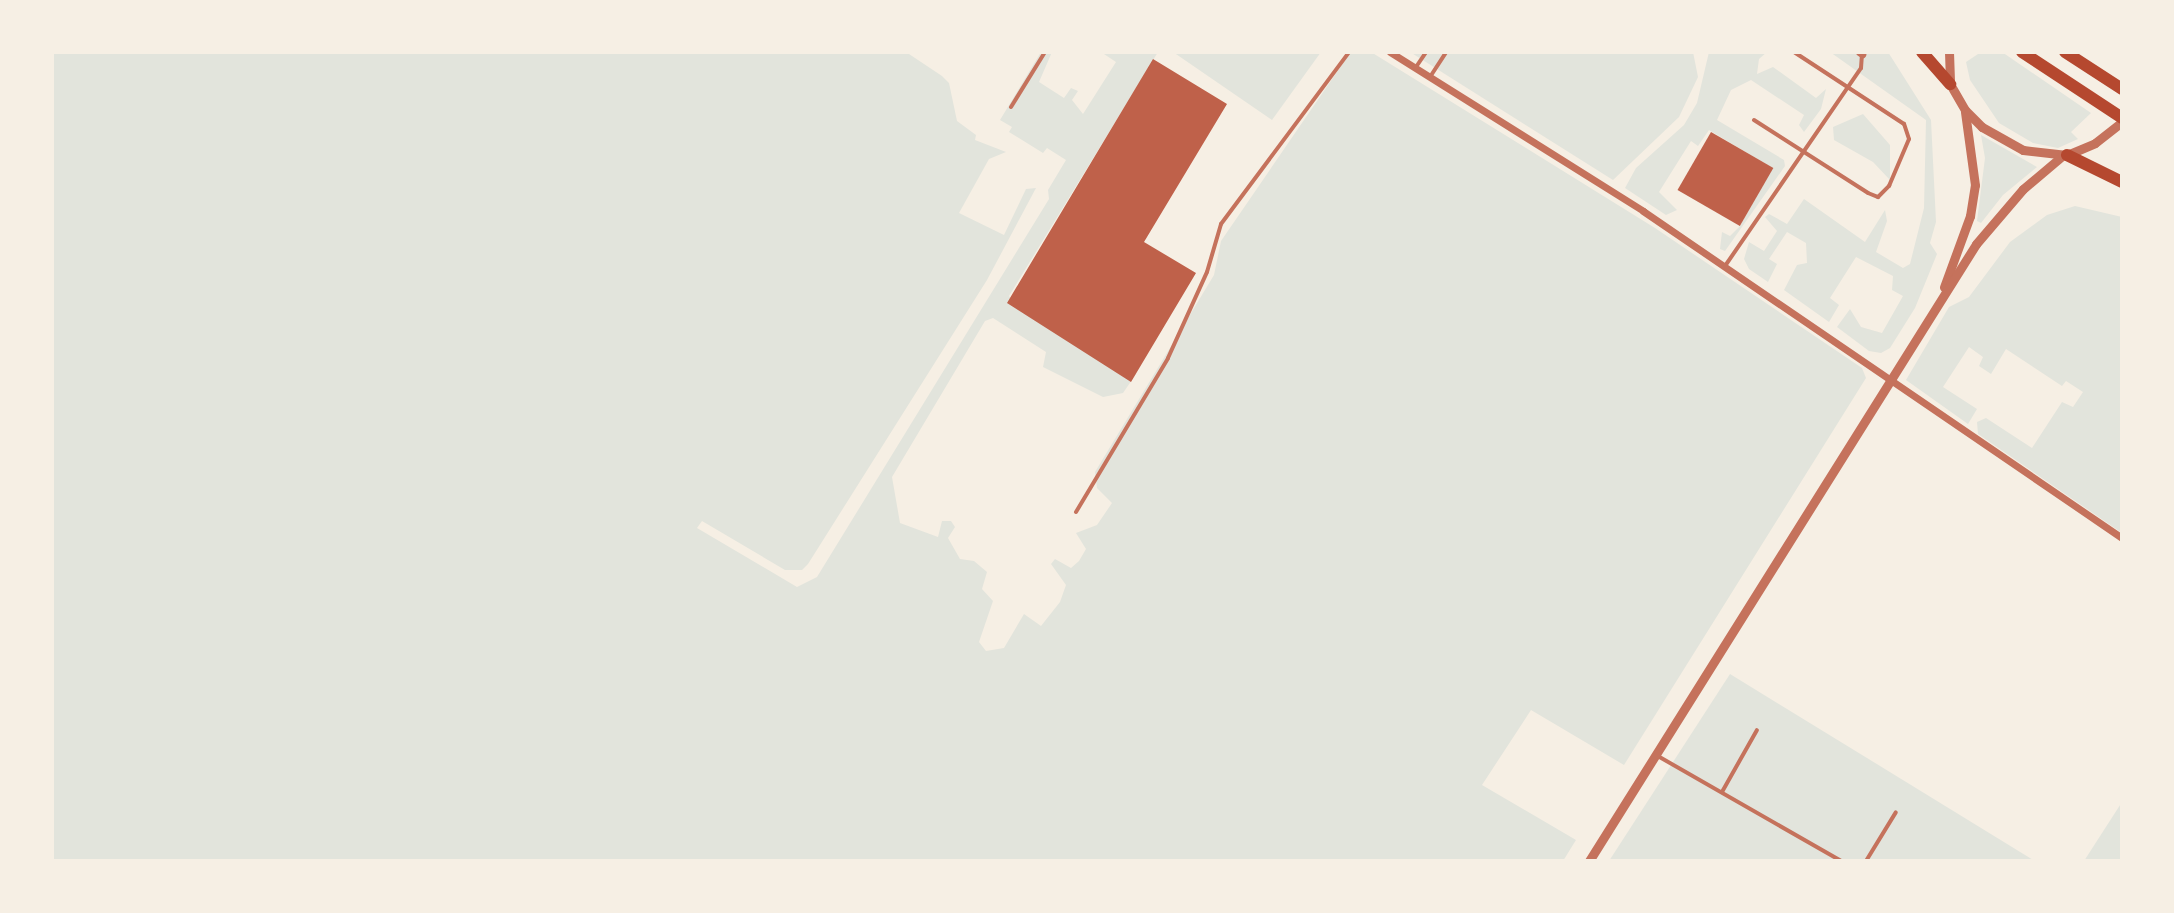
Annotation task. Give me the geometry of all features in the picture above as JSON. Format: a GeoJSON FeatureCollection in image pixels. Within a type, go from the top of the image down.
{"type":"FeatureCollection","features":[{"type":"Feature","properties":{"kind":"highway"},"geometry":{"type":"LineString","coordinates":[[1922,52],[1950,84]]}},
{"type":"Feature","properties":{"kind":"highway"},"geometry":{"type":"LineString","coordinates":[[2022,52],[2122,120]]}},
{"type":"Feature","properties":{"kind":"highway"},"geometry":{"type":"LineString","coordinates":[[2065,52],[2117,86]]}},
{"type":"Feature","properties":{"kind":"highway"},"geometry":{"type":"LineString","coordinates":[[2064,156],[2122,182]]}},
{"type":"Feature","properties":{"kind":"street"},"geometry":{"type":"LineString","coordinates":[[1390,52],[1725,266],[2122,538]]}},
{"type":"Feature","properties":{"kind":"street"},"geometry":{"type":"LineString","coordinates":[[1949,52],[1950,84],[1965,110],[2004,142],[2064,156]]}},
{"type":"Feature","properties":{"kind":"street"},"geometry":{"type":"LineString","coordinates":[[1935,309],[1961,243],[1975,185],[1965,110]]}},
{"type":"Feature","properties":{"kind":"street"},"geometry":{"type":"LineString","coordinates":[[1589,861],[1891,378],[1993,223],[2064,156],[2095,143],[2122,120]]}},
{"type":"Feature","properties":{"kind":"lane"},"geometry":{"type":"LineString","coordinates":[[1011,107],[1045,52]]}},
{"type":"Feature","properties":{"kind":"lane"},"geometry":{"type":"LineString","coordinates":[[1076,512],[1168,358],[1207,272],[1221,224],[1349,52]]}},
{"type":"Feature","properties":{"kind":"lane"},"geometry":{"type":"LineString","coordinates":[[1415,68],[1426,52]]}},
{"type":"Feature","properties":{"kind":"lane"},"geometry":{"type":"LineString","coordinates":[[1430,77],[1446,52]]}},
{"type":"Feature","properties":{"kind":"lane"},"geometry":{"type":"LineString","coordinates":[[1754,120],[1868,193],[1878,197],[1889,186],[1909,139],[1904,124],[1794,52]]}},
{"type":"Feature","properties":{"kind":"lane"},"geometry":{"type":"LineString","coordinates":[[1725,266],[1861,68],[1861,53]]}},
{"type":"Feature","properties":{"kind":"lane"},"geometry":{"type":"LineString","coordinates":[[1722,792],[1757,730]]}},
{"type":"Feature","properties":{"kind":"lane"},"geometry":{"type":"LineString","coordinates":[[1655,755],[1841,861]]}},
{"type":"Feature","properties":{"kind":"lane"},"geometry":{"type":"LineString","coordinates":[[1866,861],[1896,812]]}},
{"type":"Feature","properties":{"kind":"shaded area"},"geometry":{"type":"Polygon","coordinates":[[[52,52],[906,52],[942,76],[949,83],[957,121],[976,135],[975,140],[1006,152],[989,159],[959,213],[1004,235],[1026,189],[1036,188],[987,280],[808,564],[802,570],[785,570],[702,521],[697,528],[797,587],[817,577],[1049,199],[1048,190],[1066,160],[1047,148],[1043,153],[1009,132],[1012,127],[1000,120],[1041,52],[1052,52],[1039,82],[1064,98],[1071,88],[1078,91],[1072,100],[1083,114],[1116,62],[1101,52],[1158,52],[1009,296],[1017,307],[1136,374],[1123,393],[1103,397],[1043,367],[1046,352],[993,318],[985,321],[892,477],[900,523],[938,537],[942,521],[951,521],[955,527],[948,538],[960,559],[974,561],[987,572],[982,589],[993,601],[979,642],[986,651],[1004,648],[1024,614],[1041,626],[1060,602],[1066,585],[1051,564],[1055,559],[1071,568],[1079,561],[1086,549],[1076,533],[1097,525],[1112,503],[1097,488],[1095,472],[1214,275],[1221,241],[1350,53],[1371,52],[1655,228],[1862,368],[1866,378],[1624,765],[1531,710],[1482,785],[1576,840],[1563,861],[52,861],[52,52]]]}},
{"type":"Feature","properties":{"kind":"shaded area"},"geometry":{"type":"Polygon","coordinates":[[[1173,52],[1321,52],[1272,120],[1173,52]]]}},
{"type":"Feature","properties":{"kind":"shaded area"},"geometry":{"type":"Polygon","coordinates":[[[1410,52],[1693,52],[1698,77],[1679,117],[1613,180],[1410,52]]]}},
{"type":"Feature","properties":{"kind":"shaded area"},"geometry":{"type":"Polygon","coordinates":[[[1709,52],[1767,52],[1759,59],[1757,74],[1773,67],[1816,98],[1826,89],[1821,109],[1804,132],[1799,125],[1804,115],[1751,80],[1731,90],[1717,120],[1784,160],[1785,166],[1725,251],[1720,249],[1722,232],[1730,236],[1740,226],[1772,168],[1709,130],[1698,146],[1691,141],[1659,192],[1677,210],[1666,215],[1625,188],[1636,168],[1684,125],[1697,103],[1709,52]]]}},
{"type":"Feature","properties":{"kind":"shaded area"},"geometry":{"type":"Polygon","coordinates":[[[1830,52],[1888,52],[1931,120],[1936,222],[1930,243],[1937,254],[1915,308],[1890,348],[1881,353],[1869,351],[1837,327],[1850,309],[1861,327],[1882,333],[1903,296],[1892,290],[1893,276],[1856,257],[1830,298],[1839,305],[1829,322],[1784,290],[1797,265],[1807,263],[1806,243],[1787,232],[1769,259],[1777,264],[1768,282],[1749,269],[1744,259],[1749,242],[1764,251],[1777,231],[1765,217],[1769,214],[1787,224],[1804,199],[1865,242],[1885,210],[1887,221],[1876,252],[1903,268],[1910,264],[1924,208],[1926,120],[1830,52]]]}},
{"type":"Feature","properties":{"kind":"shaded area"},"geometry":{"type":"Polygon","coordinates":[[[1981,52],[2002,52],[2091,113],[2071,132],[2078,139],[2058,148],[2033,143],[1999,123],[1970,80],[1966,62],[1981,52]]]}},
{"type":"Feature","properties":{"kind":"shaded area"},"geometry":{"type":"Polygon","coordinates":[[[1863,114],[1890,145],[1890,180],[1873,162],[1834,140],[1833,127],[1863,114]]]}},
{"type":"Feature","properties":{"kind":"shaded area"},"geometry":{"type":"Polygon","coordinates":[[[1981,135],[2037,167],[2003,195],[1981,223],[1977,221],[1985,158],[1981,135]]]}},
{"type":"Feature","properties":{"kind":"shaded area"},"geometry":{"type":"Polygon","coordinates":[[[2075,206],[2122,217],[2122,533],[1978,434],[1977,422],[1986,418],[2032,448],[2062,402],[2073,407],[2083,392],[2066,381],[2062,386],[2006,349],[1991,374],[1979,366],[1983,357],[1969,347],[1943,387],[1977,409],[1968,424],[1906,380],[1949,307],[1969,297],[2010,242],[2047,215],[2075,206]]]}},
{"type":"Feature","properties":{"kind":"shaded area"},"geometry":{"type":"Polygon","coordinates":[[[1730,674],[2035,861],[1609,861],[1730,674]]]}},
{"type":"Feature","properties":{"kind":"shaded area"},"geometry":{"type":"Polygon","coordinates":[[[2122,802],[2122,861],[2084,861],[2122,802]]]}},
{"type":"Feature","properties":{"kind":"building"},"geometry":{"type":"Polygon","coordinates":[[[1153,59],[1227,104],[1144,242],[1196,273],[1131,382],[1007,303],[1153,59]]]}},
{"type":"Feature","properties":{"kind":"building"},"geometry":{"type":"Polygon","coordinates":[[[1711,132],[1773,168],[1740,226],[1678,190],[1711,132]]]}}]}
